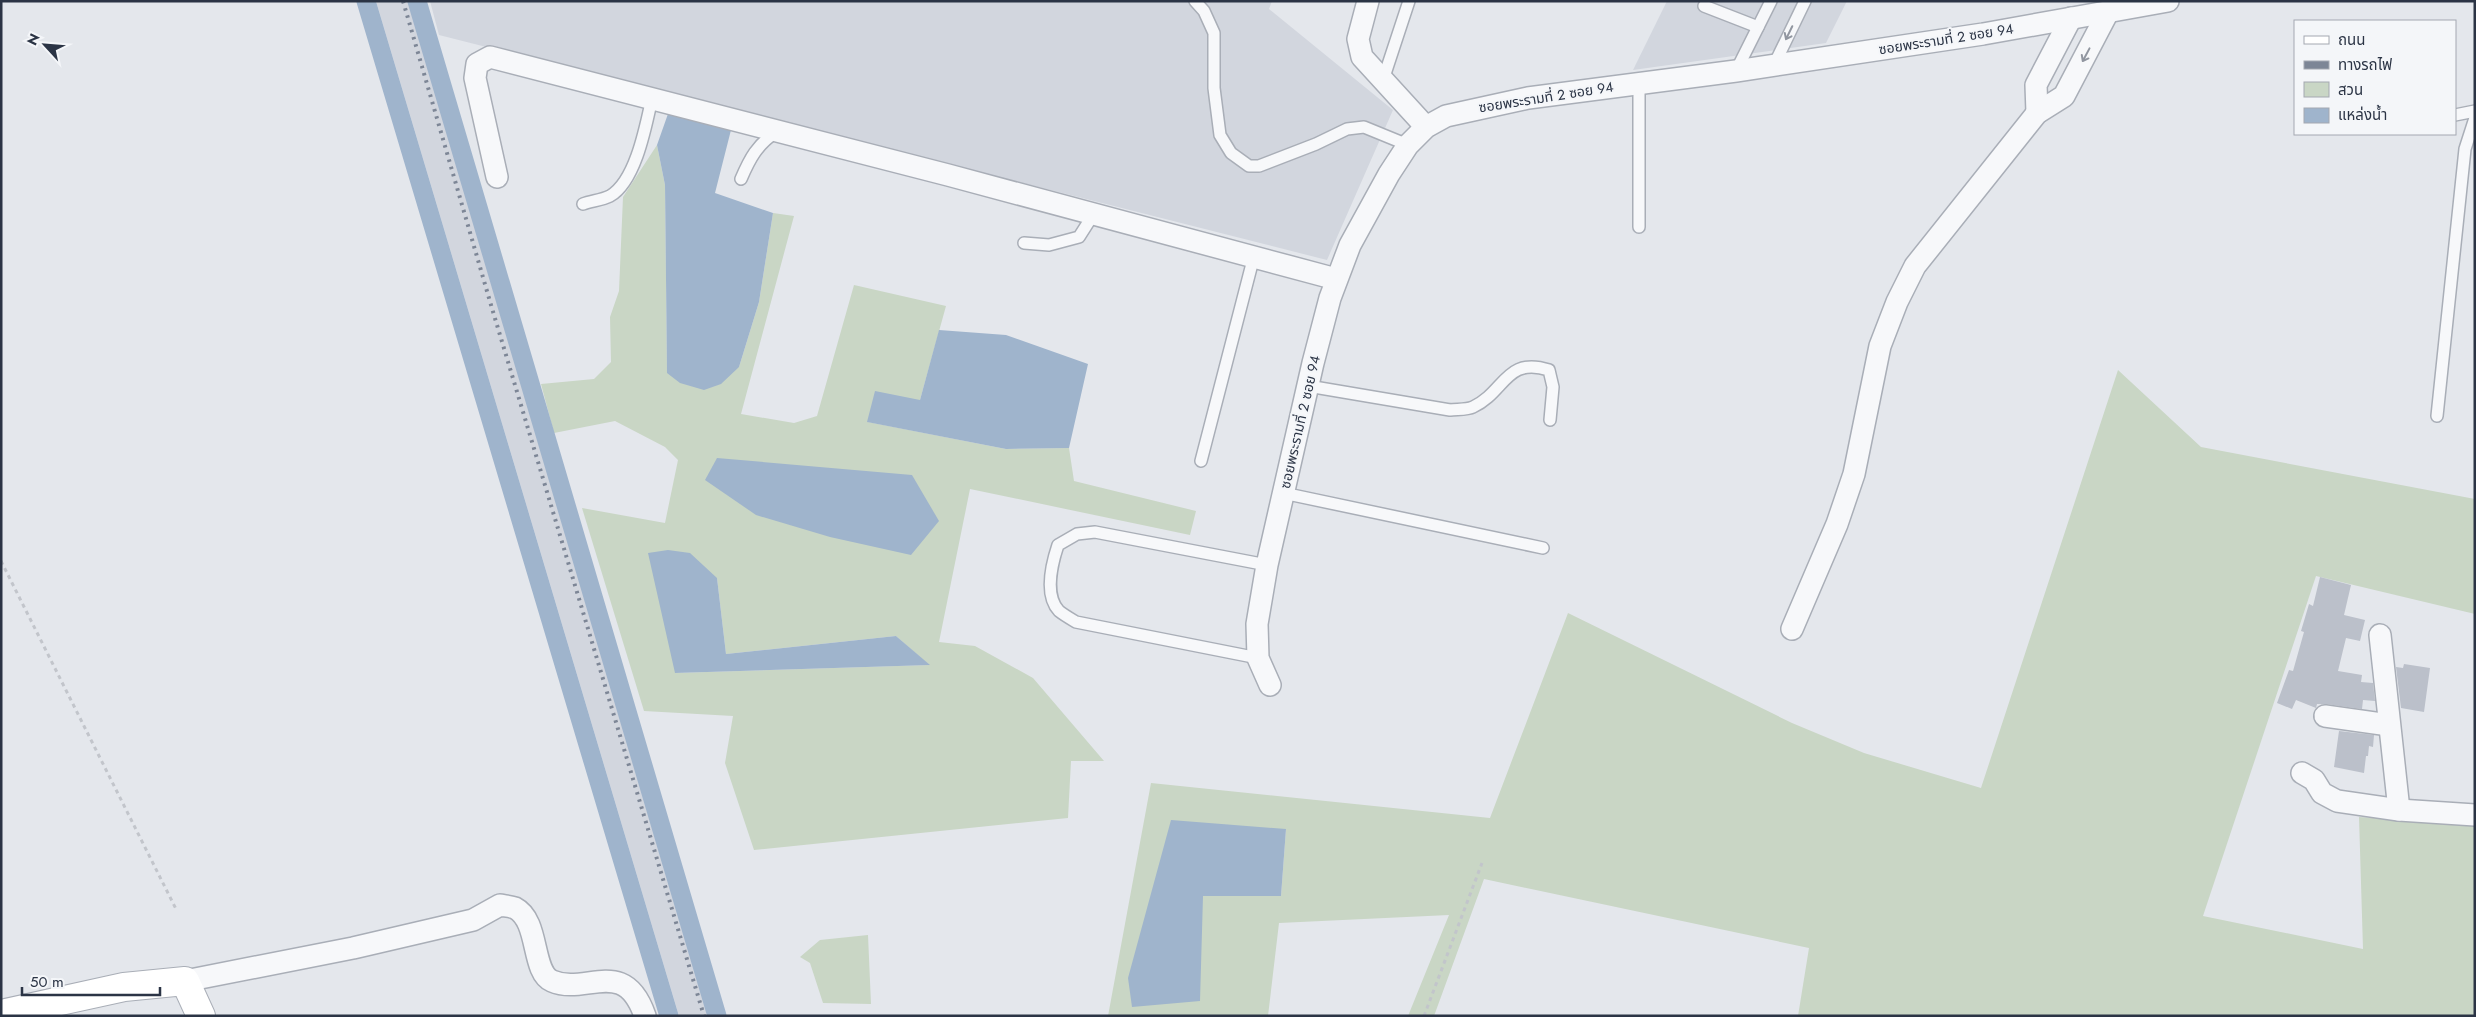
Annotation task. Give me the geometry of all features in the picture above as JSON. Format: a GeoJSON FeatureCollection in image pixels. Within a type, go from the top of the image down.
{"type":"FeatureCollection","features":[{"type":"Feature","properties":{"kind":"main road"},"geometry":{"type":"LineString","coordinates":[[3,1010],[124,987],[185,981],[201,1016]]}},
{"type":"Feature","properties":{"kind":"street"},"geometry":{"type":"LineString","coordinates":[[1368,1],[1358,39],[1362,57],[1426,127]]}},
{"type":"Feature","properties":{"kind":"street","name":"ซอยพระรามที่ 2 ซอย 94"},"geometry":{"type":"LineString","coordinates":[[1270,685],[1258,658],[1257,624],[1267,565],[1283,493],[1336,279],[1350,245],[1389,174],[1408,145],[1426,127],[1446,116],[1528,98],[1736,71],[2168,1]]}},
{"type":"Feature","properties":{"kind":"street"},"geometry":{"type":"LineString","coordinates":[[1792,629],[1837,524],[1854,474],[1880,346],[1897,302],[1915,266],[2037,113],[2064,96],[2108,12]]}},
{"type":"Feature","properties":{"kind":"street"},"geometry":{"type":"LineString","coordinates":[[2037,113],[2036,85],[2071,18]]}},
{"type":"Feature","properties":{"kind":"street"},"geometry":{"type":"LineString","coordinates":[[497,177],[475,78],[478,64],[490,57],[1336,279]]}},
{"type":"Feature","properties":{"kind":"street"},"geometry":{"type":"LineString","coordinates":[[2380,635],[2399,810]]}},
{"type":"Feature","properties":{"kind":"street"},"geometry":{"type":"LineString","coordinates":[[2324,716],[2389,724]]}},
{"type":"Feature","properties":{"kind":"street"},"geometry":{"type":"LineString","coordinates":[[2302,774],[2314,780],[2322,793],[2337,801],[2399,810],[2475,815]]}},
{"type":"Feature","properties":{"kind":"street"},"geometry":{"type":"LineString","coordinates":[[185,981],[353,948],[474,920],[500,905],[515,908],[527,920],[544,974],[550,981],[565,984],[614,981],[632,992],[644,1016]]}},
{"type":"Feature","properties":{"kind":"lane"},"geometry":{"type":"LineString","coordinates":[[1195,1],[1204,11],[1214,33],[1214,88],[1220,135],[1231,153],[1243,162],[1249,166],[1260,166],[1347,129],[1364,127],[1408,145]]}},
{"type":"Feature","properties":{"kind":"lane"},"geometry":{"type":"LineString","coordinates":[[1383,80],[1409,1]]}},
{"type":"Feature","properties":{"kind":"lane"},"geometry":{"type":"LineString","coordinates":[[1736,71],[1771,1]]}},
{"type":"Feature","properties":{"kind":"lane"},"geometry":{"type":"LineString","coordinates":[[1774,65],[1805,1]]}},
{"type":"Feature","properties":{"kind":"lane"},"geometry":{"type":"LineString","coordinates":[[1704,6],[1758,27]]}},
{"type":"Feature","properties":{"kind":"lane"},"geometry":{"type":"LineString","coordinates":[[1639,83],[1639,227]]}},
{"type":"Feature","properties":{"kind":"lane"},"geometry":{"type":"LineString","coordinates":[[583,204],[610,196],[628,176],[638,154],[652,98]]}},
{"type":"Feature","properties":{"kind":"lane"},"geometry":{"type":"LineString","coordinates":[[2456,115],[2475,110]]}},
{"type":"Feature","properties":{"kind":"lane"},"geometry":{"type":"LineString","coordinates":[[2437,416],[2465,149],[2475,118]]}},
{"type":"Feature","properties":{"kind":"lane"},"geometry":{"type":"LineString","coordinates":[[741,179],[750,157],[760,143],[776,132]]}},
{"type":"Feature","properties":{"kind":"lane"},"geometry":{"type":"LineString","coordinates":[[1024,243],[1049,245],[1079,237],[1093,215]]}},
{"type":"Feature","properties":{"kind":"lane"},"geometry":{"type":"LineString","coordinates":[[1201,461],[1254,256]]}},
{"type":"Feature","properties":{"kind":"lane"},"geometry":{"type":"LineString","coordinates":[[1308,386],[1450,410],[1472,408],[1513,372],[1526,366],[1539,367],[1549,370],[1553,387],[1550,420]]}},
{"type":"Feature","properties":{"kind":"lane"},"geometry":{"type":"LineString","coordinates":[[1283,493],[1543,548]]}},
{"type":"Feature","properties":{"kind":"lane"},"geometry":{"type":"LineString","coordinates":[[1258,658],[1076,622],[1058,610],[1051,590],[1052,564],[1058,545],[1077,534],[1095,532],[1267,565]]}},
{"type":"Feature","properties":{"kind":"path"},"geometry":{"type":"LineString","coordinates":[[1,561],[176,909]]}},
{"type":"Feature","properties":{"kind":"path"},"geometry":{"type":"LineString","coordinates":[[1424,1016],[1482,863]]}},
{"type":"Feature","properties":{"kind":"shaded area"},"geometry":{"type":"Polygon","coordinates":[[[376,1],[409,1],[714,1016],[679,1016],[376,1]]]}},
{"type":"Feature","properties":{"kind":"shaded area"},"geometry":{"type":"Polygon","coordinates":[[[430,1],[1272,1],[1269,9],[1393,110],[1327,260],[439,35],[430,1]]]}},
{"type":"Feature","properties":{"kind":"shaded area"},"geometry":{"type":"Polygon","coordinates":[[[1667,1],[1847,1],[1826,43],[1633,70],[1667,1]]]}},
{"type":"Feature","properties":{"kind":"green space"},"geometry":{"type":"Polygon","coordinates":[[[657,145],[665,185],[667,372],[739,367],[759,302],[773,213],[794,216],[741,414],[794,423],[817,416],[854,285],[946,306],[920,400],[868,422],[1006,449],[1069,448],[1074,481],[1196,511],[1190,535],[970,489],[939,642],[975,646],[1033,678],[1104,761],[1071,761],[1068,818],[754,850],[725,763],[733,716],[644,711],[582,508],[665,523],[678,460],[665,447],[615,421],[554,433],[541,384],[594,379],[611,362],[610,317],[619,291],[623,197],[657,145]],[[717,578],[675,673],[929,665],[896,636],[726,654],[717,578]]]}},
{"type":"Feature","properties":{"kind":"green space"},"geometry":{"type":"Polygon","coordinates":[[[2118,370],[2201,447],[2475,499],[2475,614],[2316,576],[2203,916],[2363,949],[2359,817],[2475,824],[2475,1016],[1798,1016],[1809,948],[1484,879],[1434,1016],[1408,1016],[1449,915],[1279,923],[1268,1016],[1108,1016],[1151,783],[1490,818],[1568,613],[1792,723],[1864,753],[1981,788],[2118,370]],[[1286,829],[1202,896],[1281,896],[1286,829]]]}},
{"type":"Feature","properties":{"kind":"green space"},"geometry":{"type":"Polygon","coordinates":[[[868,935],[871,1004],[823,1003],[810,963],[800,957],[820,940],[868,935]]]}},
{"type":"Feature","properties":{"kind":"water"},"geometry":{"type":"Polygon","coordinates":[[[669,111],[731,130],[715,193],[773,213],[759,302],[739,367],[721,384],[704,390],[680,383],[667,373],[665,185],[657,145],[669,111]]]}},
{"type":"Feature","properties":{"kind":"water"},"geometry":{"type":"Polygon","coordinates":[[[939,330],[1006,335],[1088,364],[1069,448],[1006,449],[867,422],[875,391],[920,400],[939,330]]]}},
{"type":"Feature","properties":{"kind":"water"},"geometry":{"type":"Polygon","coordinates":[[[717,458],[912,475],[939,521],[911,555],[830,537],[756,515],[705,480],[717,458]]]}},
{"type":"Feature","properties":{"kind":"water"},"geometry":{"type":"Polygon","coordinates":[[[668,550],[690,553],[717,578],[726,654],[896,636],[930,665],[675,673],[648,553],[668,550]]]}},
{"type":"Feature","properties":{"kind":"water"},"geometry":{"type":"Polygon","coordinates":[[[1171,820],[1286,829],[1281,896],[1203,896],[1200,1001],[1132,1007],[1128,978],[1171,820]]]}},
{"type":"Feature","properties":{"kind":"building"},"geometry":{"type":"Polygon","coordinates":[[[2320,577],[2351,585],[2344,615],[2365,620],[2360,641],[2346,638],[2338,671],[2362,675],[2361,682],[2373,683],[2375,701],[2363,700],[2362,709],[2326,704],[2317,704],[2316,708],[2296,700],[2292,709],[2277,703],[2289,670],[2293,671],[2304,632],[2301,631],[2309,604],[2313,606],[2320,577]]]}},
{"type":"Feature","properties":{"kind":"building"},"geometry":{"type":"Polygon","coordinates":[[[2404,664],[2430,668],[2424,712],[2401,708],[2396,667],[2403,668],[2404,664]]]}},
{"type":"Feature","properties":{"kind":"building"},"geometry":{"type":"Polygon","coordinates":[[[2339,731],[2374,735],[2373,747],[2369,746],[2368,756],[2366,756],[2364,773],[2334,767],[2339,731]]]}},
{"type":"Feature","properties":{"kind":"waterway"},"geometry":{"type":"LineString","coordinates":[[366,1],[669,1016]]}},
{"type":"Feature","properties":{"kind":"waterway"},"geometry":{"type":"LineString","coordinates":[[417,1],[717,1016]]}},
{"type":"Feature","properties":{"kind":"railway"},"geometry":{"type":"LineString","coordinates":[[403,1],[491,305],[704,1016]]}}]}
